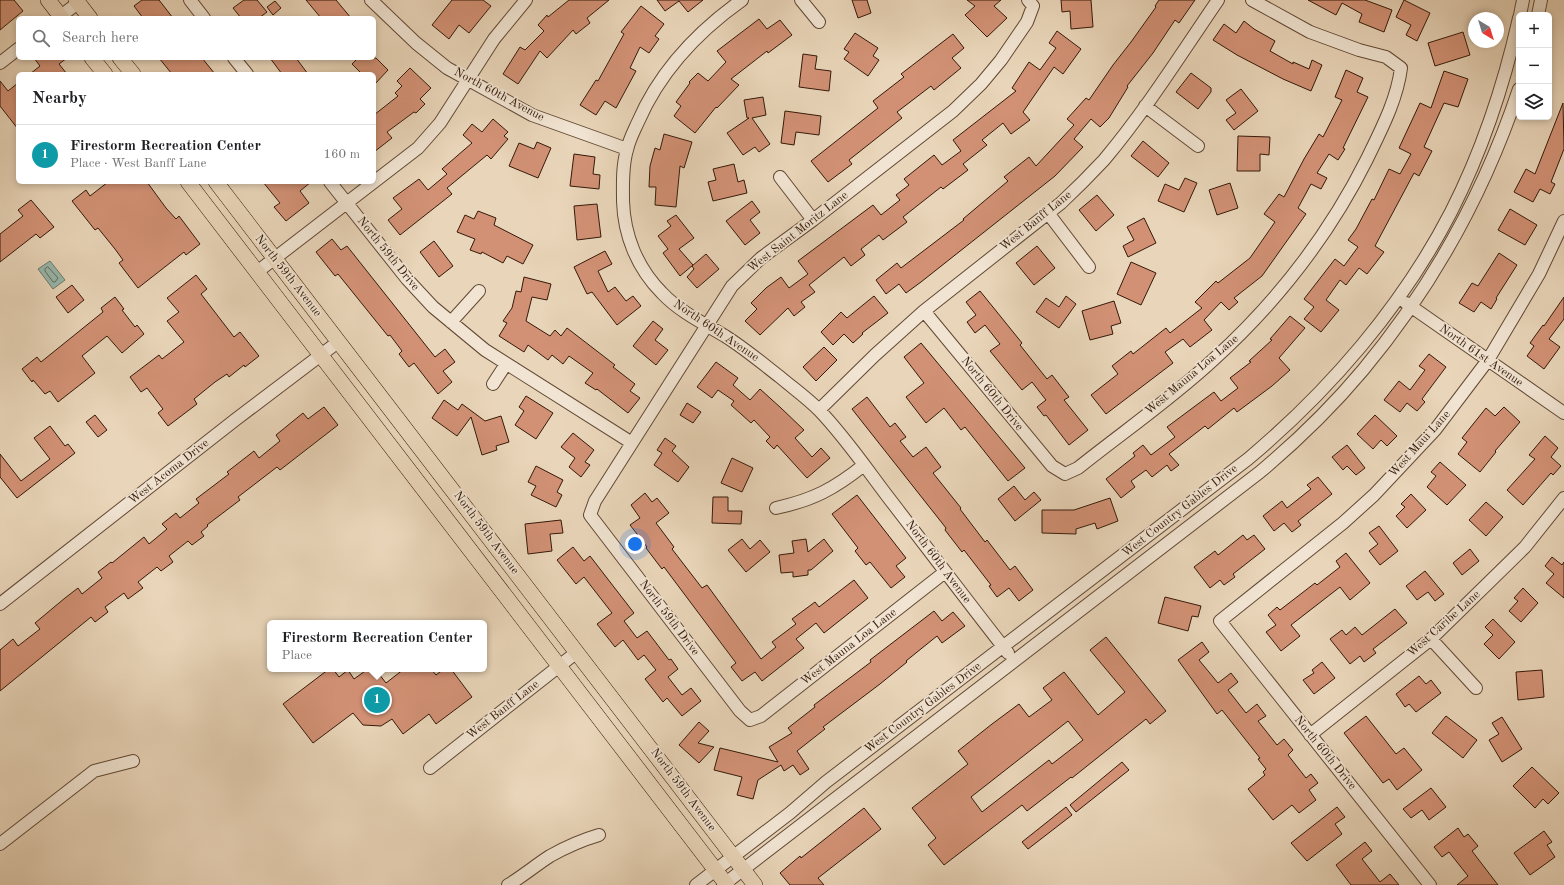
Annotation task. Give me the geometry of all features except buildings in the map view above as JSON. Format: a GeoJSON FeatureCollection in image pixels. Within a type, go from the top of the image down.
{"type":"FeatureCollection","features":[{"type":"Feature","properties":{"kind":"main road"},"geometry":{"type":"LineString","coordinates":[[48,0],[59,16]]}},
{"type":"Feature","properties":{"kind":"main road"},"geometry":{"type":"LineString","coordinates":[[77,1],[88,16]]}},
{"type":"Feature","properties":{"kind":"main road"},"geometry":{"type":"LineString","coordinates":[[94,60],[103,72]]}},
{"type":"Feature","properties":{"kind":"main road"},"geometry":{"type":"LineString","coordinates":[[122,60],[131,72]]}},
{"type":"Feature","properties":{"kind":"main road","name":"North 59th Avenue"},"geometry":{"type":"LineString","coordinates":[[190,184],[716,870],[725,884]]}},
{"type":"Feature","properties":{"kind":"main road","name":"North 59th Avenue"},"geometry":{"type":"LineString","coordinates":[[218,184],[755,885]]}},
{"type":"Feature","properties":{"kind":"street"},"geometry":{"type":"LineString","coordinates":[[190,0],[202,16]]}},
{"type":"Feature","properties":{"kind":"street","name":"North 60th Avenue"},"geometry":{"type":"LineString","coordinates":[[371,0],[416,43],[447,68],[532,114],[627,149],[624,171],[624,218],[630,242],[637,260],[662,293],[693,318],[726,337],[759,360],[819,410],[864,465],[1014,660]]}},
{"type":"Feature","properties":{"kind":"street"},"geometry":{"type":"LineString","coordinates":[[376,181],[418,148],[440,123],[494,39],[526,0]]}},
{"type":"Feature","properties":{"kind":"street"},"geometry":{"type":"LineString","coordinates":[[627,149],[655,86],[672,63],[695,38],[723,13],[742,0]]}},
{"type":"Feature","properties":{"kind":"street"},"geometry":{"type":"LineString","coordinates":[[802,0],[819,22]]}},
{"type":"Feature","properties":{"kind":"street","name":"West Banff Lane"},"geometry":{"type":"LineString","coordinates":[[819,410],[874,355],[924,310],[1066,198],[1104,159],[1145,106],[1218,0]]}},
{"type":"Feature","properties":{"kind":"street","name":"West Mauna Loa Lane"},"geometry":{"type":"LineString","coordinates":[[1064,474],[1078,468],[1212,361],[1244,331],[1283,288],[1309,256],[1326,231],[1360,174],[1380,133],[1399,85],[1401,68],[1386,57],[1359,50],[1310,32],[1252,0]]}},
{"type":"Feature","properties":{"kind":"street"},"geometry":{"type":"LineString","coordinates":[[1521,12],[1523,0]]}},
{"type":"Feature","properties":{"kind":"street"},"geometry":{"type":"LineString","coordinates":[[1539,12],[1541,0]]}},
{"type":"Feature","properties":{"kind":"street"},"geometry":{"type":"LineString","coordinates":[[61,16],[77,1]]}},
{"type":"Feature","properties":{"kind":"street","name":"West Saint Moritz Lane"},"geometry":{"type":"LineString","coordinates":[[590,515],[595,501],[732,286],[748,269],[953,111],[981,84],[1000,60],[1027,22],[1031,3]]}},
{"type":"Feature","properties":{"kind":"street","name":"West Country Gables Drive"},"geometry":{"type":"LineString","coordinates":[[696,885],[790,813],[826,782],[1004,647],[1272,438],[1301,411],[1348,362],[1398,298],[1433,245],[1451,211],[1467,176],[1500,89],[1516,29]]}},
{"type":"Feature","properties":{"kind":"street"},"geometry":{"type":"LineString","coordinates":[[0,63],[16,51]]}},
{"type":"Feature","properties":{"kind":"street"},"geometry":{"type":"LineString","coordinates":[[236,60],[245,72]]}},
{"type":"Feature","properties":{"kind":"street","name":"West Country Gables Drive"},"geometry":{"type":"LineString","coordinates":[[725,884],[1014,660],[1254,477],[1286,450],[1343,394],[1364,370],[1412,307],[1436,269],[1466,216],[1499,143],[1516,97]]}},
{"type":"Feature","properties":{"kind":"street"},"geometry":{"type":"LineString","coordinates":[[1145,106],[1198,146]]}},
{"type":"Feature","properties":{"kind":"street"},"geometry":{"type":"LineString","coordinates":[[780,177],[813,220]]}},
{"type":"Feature","properties":{"kind":"street","name":"North 59th Drive"},"geometry":{"type":"LineString","coordinates":[[331,184],[407,279],[433,307],[485,350],[632,443]]}},
{"type":"Feature","properties":{"kind":"street"},"geometry":{"type":"LineString","coordinates":[[257,272],[372,184]]}},
{"type":"Feature","properties":{"kind":"street"},"geometry":{"type":"LineString","coordinates":[[1048,213],[1089,267]]}},
{"type":"Feature","properties":{"kind":"street","name":"West Maui Lane"},"geometry":{"type":"LineString","coordinates":[[1220,621],[1343,523],[1374,495],[1435,430],[1488,360],[1540,274],[1564,221]]}},
{"type":"Feature","properties":{"kind":"street"},"geometry":{"type":"LineString","coordinates":[[451,322],[479,291]]}},
{"type":"Feature","properties":{"kind":"street","name":"North 61st Avenue"},"geometry":{"type":"LineString","coordinates":[[1398,298],[1564,413]]}},
{"type":"Feature","properties":{"kind":"street","name":"North 60th Drive"},"geometry":{"type":"LineString","coordinates":[[924,310],[1052,466],[1064,474]]}},
{"type":"Feature","properties":{"kind":"street","name":"West Acoma Drive"},"geometry":{"type":"LineString","coordinates":[[0,604],[235,420],[338,342]]}},
{"type":"Feature","properties":{"kind":"street"},"geometry":{"type":"LineString","coordinates":[[493,384],[506,364]]}},
{"type":"Feature","properties":{"kind":"street"},"geometry":{"type":"LineString","coordinates":[[776,508],[812,498],[829,490],[849,478],[864,465]]}},
{"type":"Feature","properties":{"kind":"street","name":"West Caribe Lane"},"geometry":{"type":"LineString","coordinates":[[1310,735],[1431,639],[1526,547],[1564,498]]}},
{"type":"Feature","properties":{"kind":"street","name":"North 59th Drive"},"geometry":{"type":"LineString","coordinates":[[590,515],[740,711],[750,720]]}},
{"type":"Feature","properties":{"kind":"street","name":"West Mauna Loa Lane"},"geometry":{"type":"LineString","coordinates":[[750,720],[761,716],[945,572]]}},
{"type":"Feature","properties":{"kind":"street","name":"North 60th Drive"},"geometry":{"type":"LineString","coordinates":[[1220,621],[1430,885]]}},
{"type":"Feature","properties":{"kind":"street"},"geometry":{"type":"LineString","coordinates":[[1431,639],[1476,688]]}},
{"type":"Feature","properties":{"kind":"street","name":"West Banff Lane"},"geometry":{"type":"LineString","coordinates":[[430,768],[577,652]]}},
{"type":"Feature","properties":{"kind":"street"},"geometry":{"type":"LineString","coordinates":[[0,844],[94,771],[133,760]]}},
{"type":"Feature","properties":{"kind":"street"},"geometry":{"type":"LineString","coordinates":[[508,885],[549,857],[578,841],[599,835]]}},
{"type":"Feature","properties":{"kind":"water"},"geometry":{"type":"Polygon","coordinates":[[[50,261],[65,280],[53,289],[38,269],[50,261]]]}},
{"type":"Feature","properties":{"kind":"place","name":"Firestorm Recreation Center"},"geometry":{"type":"Point","coordinates":[377,700]}}]}
